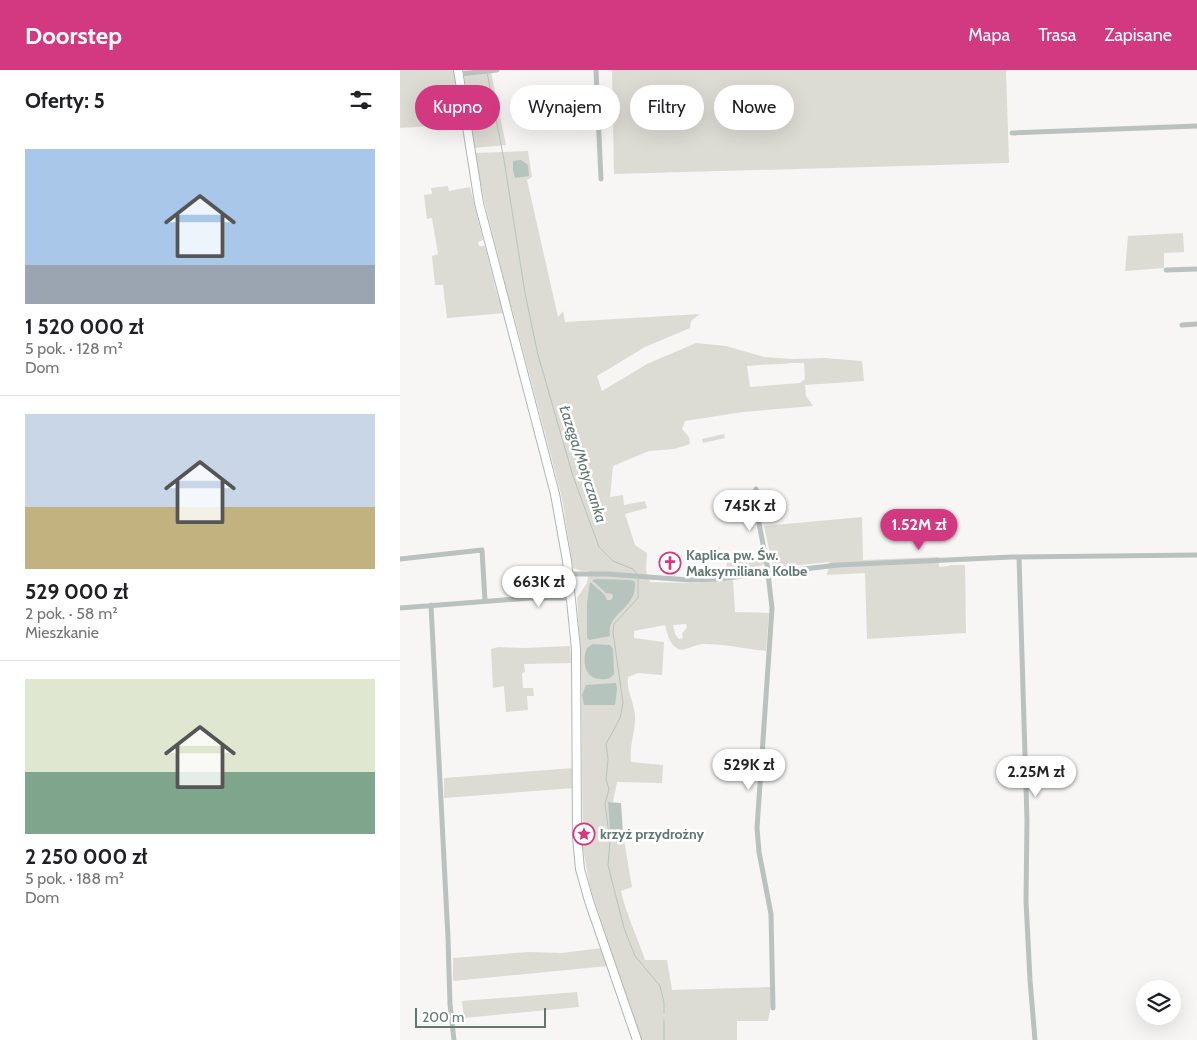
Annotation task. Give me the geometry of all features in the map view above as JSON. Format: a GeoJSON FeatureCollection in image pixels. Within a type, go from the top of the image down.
{"type":"FeatureCollection","features":[{"type":"Feature","properties":{"kind":"street"},"geometry":{"type":"LineString","coordinates":[[497,70],[458,72],[479,203],[555,494],[569,574],[576,661],[578,858],[589,901],[638,1040]]}},
{"type":"Feature","properties":{"kind":"street"},"geometry":{"type":"LineString","coordinates":[[596,70],[601,179]]}},
{"type":"Feature","properties":{"kind":"street"},"geometry":{"type":"LineString","coordinates":[[1012,133],[1197,126]]}},
{"type":"Feature","properties":{"kind":"street"},"geometry":{"type":"LineString","coordinates":[[1166,270],[1197,269]]}},
{"type":"Feature","properties":{"kind":"street"},"geometry":{"type":"LineString","coordinates":[[1182,325],[1197,324]]}},
{"type":"Feature","properties":{"kind":"street"},"geometry":{"type":"LineString","coordinates":[[756,489],[758,521],[768,565],[772,608],[757,843],[771,914],[773,1008]]}},
{"type":"Feature","properties":{"kind":"street"},"geometry":{"type":"LineString","coordinates":[[400,559],[482,550],[485,601]]}},
{"type":"Feature","properties":{"kind":"street"},"geometry":{"type":"LineString","coordinates":[[569,574],[718,580],[838,565],[1019,557],[1197,555]]}},
{"type":"Feature","properties":{"kind":"street"},"geometry":{"type":"LineString","coordinates":[[1019,557],[1027,820],[1026,901],[1035,1040]]}},
{"type":"Feature","properties":{"kind":"street"},"geometry":{"type":"LineString","coordinates":[[400,608],[530,598],[572,598]]}},
{"type":"Feature","properties":{"kind":"street"},"geometry":{"type":"LineString","coordinates":[[431,605],[450,1004],[454,1040]]}},
{"type":"Feature","properties":{"kind":"shaded area"},"geometry":{"type":"Polygon","coordinates":[[[400,70],[455,70],[457,85],[415,85],[415,127],[400,128],[400,70]]]}},
{"type":"Feature","properties":{"kind":"shaded area"},"geometry":{"type":"Polygon","coordinates":[[[612,70],[1006,70],[1009,163],[614,174],[613,130],[620,130],[620,85],[612,85],[612,70]]]}},
{"type":"Feature","properties":{"kind":"shaded area"},"geometry":{"type":"Polygon","coordinates":[[[491,72],[494,85],[465,85],[464,75],[491,72]]]}},
{"type":"Feature","properties":{"kind":"shaded area"},"geometry":{"type":"Polygon","coordinates":[[[500,116],[506,145],[474,148],[472,130],[500,130],[500,116]]]}},
{"type":"Feature","properties":{"kind":"shaded area"},"geometry":{"type":"Polygon","coordinates":[[[528,151],[532,177],[527,180],[558,317],[563,311],[565,322],[700,314],[691,321],[690,328],[645,347],[597,376],[602,391],[647,364],[696,343],[726,346],[764,357],[862,361],[864,381],[805,385],[806,396],[813,406],[743,412],[685,421],[682,429],[689,437],[690,444],[674,449],[649,451],[613,466],[610,497],[623,495],[624,505],[645,501],[647,508],[625,514],[635,545],[647,553],[646,570],[650,582],[691,583],[733,580],[735,612],[769,613],[766,651],[704,644],[680,650],[670,641],[665,625],[634,631],[634,638],[664,642],[662,675],[638,673],[628,677],[629,691],[635,715],[631,762],[663,765],[662,783],[617,782],[613,802],[608,802],[610,834],[623,834],[632,887],[621,891],[623,900],[645,960],[667,960],[672,990],[770,987],[771,1005],[768,1021],[737,1021],[737,1040],[641,1040],[590,887],[583,849],[581,657],[577,598],[587,583],[589,571],[573,568],[562,498],[512,308],[509,308],[475,153],[528,151]],[[804,363],[747,366],[750,387],[800,383],[805,379],[804,363]],[[686,624],[673,625],[675,634],[679,639],[683,638],[682,633],[687,628],[686,624]]]}},
{"type":"Feature","properties":{"kind":"shaded area"},"geometry":{"type":"Polygon","coordinates":[[[521,160],[528,165],[529,176],[515,178],[513,161],[521,160]]]}},
{"type":"Feature","properties":{"kind":"shaded area"},"geometry":{"type":"Polygon","coordinates":[[[448,186],[449,191],[470,187],[483,240],[478,242],[479,246],[485,246],[498,298],[501,298],[505,313],[447,318],[443,285],[435,285],[432,256],[438,254],[432,218],[427,219],[424,195],[432,194],[431,188],[448,186]]]}},
{"type":"Feature","properties":{"kind":"shaded area"},"geometry":{"type":"Polygon","coordinates":[[[1183,233],[1184,252],[1164,253],[1164,268],[1125,271],[1128,236],[1183,233]]]}},
{"type":"Feature","properties":{"kind":"shaded area"},"geometry":{"type":"Polygon","coordinates":[[[724,434],[725,438],[703,443],[702,439],[724,434]]]}},
{"type":"Feature","properties":{"kind":"shaded area"},"geometry":{"type":"Polygon","coordinates":[[[862,517],[863,560],[939,557],[939,567],[965,565],[966,633],[867,639],[865,573],[827,575],[829,562],[773,568],[764,526],[862,517]]]}},
{"type":"Feature","properties":{"kind":"shaded area"},"geometry":{"type":"Polygon","coordinates":[[[744,556],[765,557],[766,563],[753,570],[730,570],[726,568],[728,559],[744,556]]]}},
{"type":"Feature","properties":{"kind":"shaded area"},"geometry":{"type":"Polygon","coordinates":[[[592,580],[631,580],[635,582],[635,590],[630,601],[611,624],[610,636],[589,640],[587,638],[587,603],[590,582],[605,595],[607,600],[611,600],[613,597],[612,594],[606,593],[592,580]]]}},
{"type":"Feature","properties":{"kind":"shaded area"},"geometry":{"type":"Polygon","coordinates":[[[593,644],[610,645],[613,649],[614,674],[609,678],[595,678],[591,676],[586,668],[585,653],[587,648],[593,644]]]}},
{"type":"Feature","properties":{"kind":"shaded area"},"geometry":{"type":"Polygon","coordinates":[[[570,646],[571,663],[524,664],[525,672],[522,673],[523,688],[533,688],[534,696],[527,696],[528,710],[506,712],[504,686],[493,688],[491,649],[498,647],[570,646]]]}},
{"type":"Feature","properties":{"kind":"shaded area"},"geometry":{"type":"Polygon","coordinates":[[[616,683],[615,705],[584,705],[582,695],[586,685],[616,683]]]}},
{"type":"Feature","properties":{"kind":"shaded area"},"geometry":{"type":"Polygon","coordinates":[[[574,768],[574,788],[444,798],[444,778],[574,768]]]}},
{"type":"Feature","properties":{"kind":"shaded area"},"geometry":{"type":"Polygon","coordinates":[[[608,802],[621,803],[623,834],[610,834],[608,802]]]}},
{"type":"Feature","properties":{"kind":"shaded area"},"geometry":{"type":"Polygon","coordinates":[[[602,948],[608,966],[453,981],[453,958],[528,952],[562,953],[602,948]]]}},
{"type":"Feature","properties":{"kind":"shaded area"},"geometry":{"type":"Polygon","coordinates":[[[577,992],[579,1007],[464,1018],[462,1001],[577,992]]]}},
{"type":"Feature","properties":{"kind":"waterway","name":"Łazęga/Motyczanka"},"geometry":{"type":"LineString","coordinates":[[487,72],[504,160],[525,293],[538,355],[573,476],[599,547],[613,561],[633,569],[638,575]]}},
{"type":"Feature","properties":{"kind":"waterway","name":"Łazęga/Motyczanka"},"geometry":{"type":"LineString","coordinates":[[609,835],[605,804],[609,789],[606,780],[608,759],[606,744],[620,718],[623,703],[613,632],[614,624],[638,598],[638,579]]}},
{"type":"Feature","properties":{"kind":"waterway","name":"Łazęga/Motyczanka"},"geometry":{"type":"LineString","coordinates":[[610,840],[608,865],[624,928],[635,956],[660,986],[664,1002],[664,1013]]}},
{"type":"Feature","properties":{"kind":"waterway","name":"Łazęga/Motyczanka"},"geometry":{"type":"LineString","coordinates":[[664,1020],[664,1040]]}},
{"type":"Feature","properties":{"kind":"place","name":"Kaplica pw. Św. Maksymiliana Kolbe"},"geometry":{"type":"Point","coordinates":[670,563]}},
{"type":"Feature","properties":{"kind":"place","name":"krzyż przydrożny"},"geometry":{"type":"Point","coordinates":[584,834]}}]}
